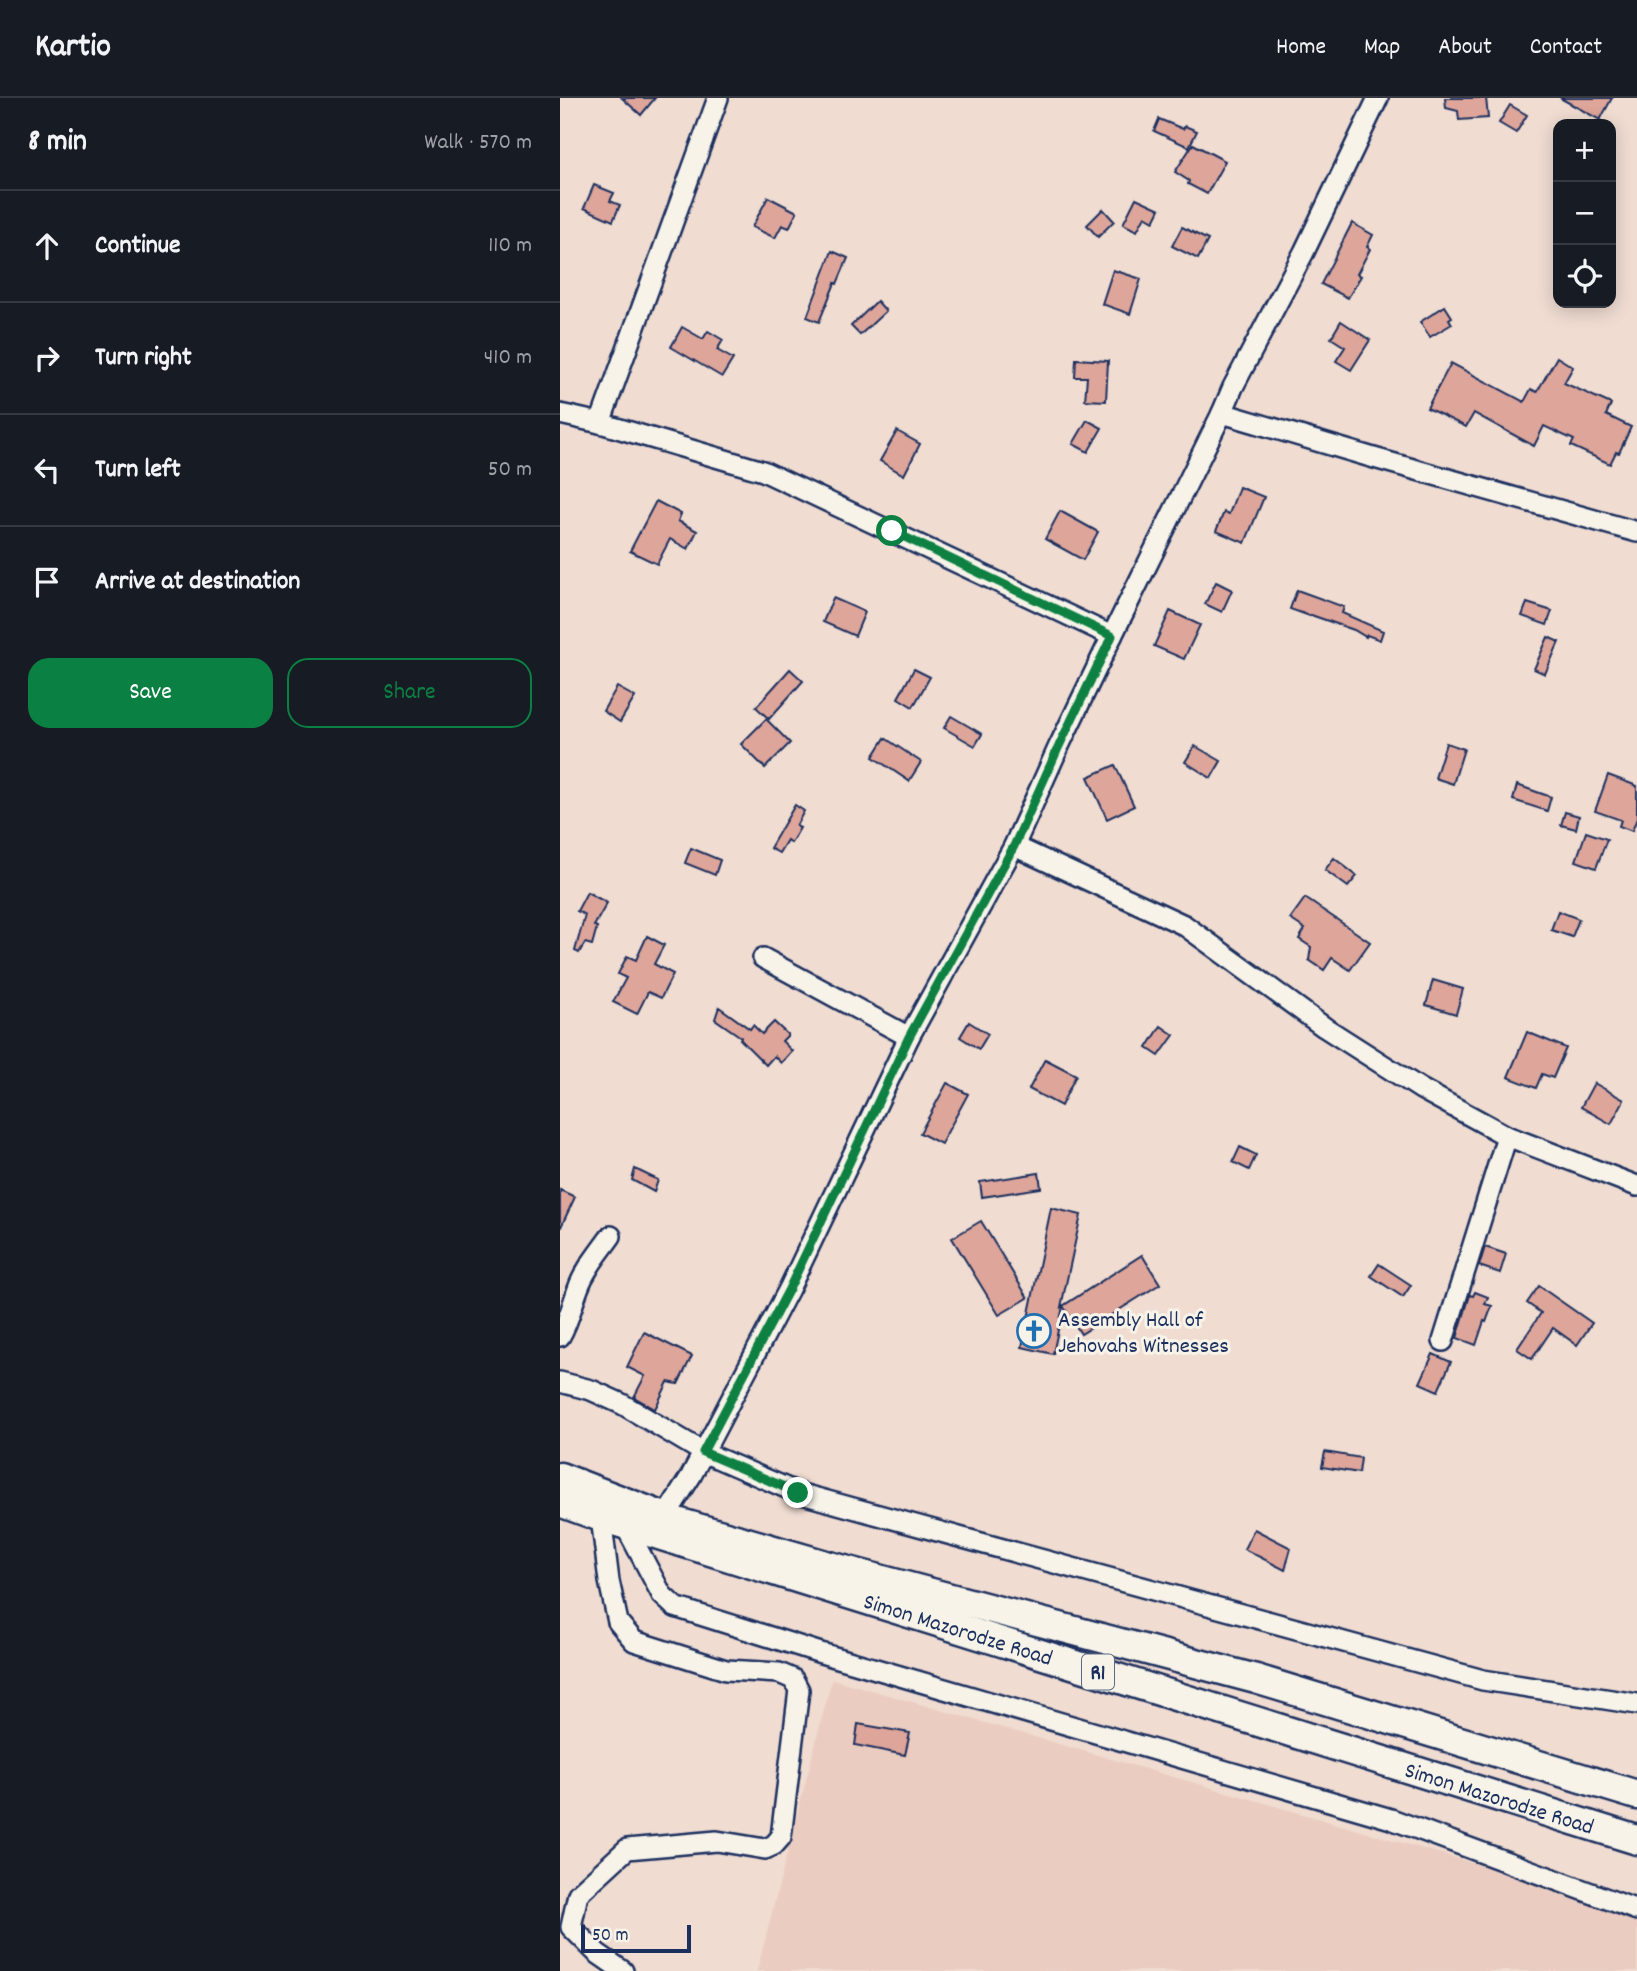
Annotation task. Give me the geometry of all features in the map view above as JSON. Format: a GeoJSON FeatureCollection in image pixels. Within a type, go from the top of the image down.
{"type":"FeatureCollection","features":[{"type":"Feature","properties":{"kind":"highway","name":"Simon Mazorodze Road"},"geometry":{"type":"LineString","coordinates":[[560,1477],[665,1517],[840,1569],[1256,1679],[1637,1795]]}},
{"type":"Feature","properties":{"kind":"highway","name":"Simon Mazorodze Road"},"geometry":{"type":"LineString","coordinates":[[560,1502],[613,1521],[1637,1840]]}},
{"type":"Feature","properties":{"kind":"street"},"geometry":{"type":"LineString","coordinates":[[600,423],[718,98]]}},
{"type":"Feature","properties":{"kind":"street"},"geometry":{"type":"LineString","coordinates":[[665,1517],[691,1476],[789,1289],[909,1037],[1014,846],[1059,746],[1233,387],[1304,252],[1378,98]]}},
{"type":"Feature","properties":{"kind":"street"},"geometry":{"type":"LineString","coordinates":[[1222,413],[1637,532]]}},
{"type":"Feature","properties":{"kind":"street"},"geometry":{"type":"LineString","coordinates":[[560,414],[600,423],[763,471],[1112,636]]}},
{"type":"Feature","properties":{"kind":"street"},"geometry":{"type":"LineString","coordinates":[[1014,846],[1184,925],[1324,1027],[1421,1089],[1507,1136],[1637,1186]]}},
{"type":"Feature","properties":{"kind":"street"},"geometry":{"type":"LineString","coordinates":[[763,958],[909,1037]]}},
{"type":"Feature","properties":{"kind":"street"},"geometry":{"type":"LineString","coordinates":[[1443,1341],[1507,1136]]}},
{"type":"Feature","properties":{"kind":"street"},"geometry":{"type":"LineString","coordinates":[[560,1336],[568,1322],[579,1286],[611,1236]]}},
{"type":"Feature","properties":{"kind":"street"},"geometry":{"type":"LineString","coordinates":[[560,1382],[591,1390],[622,1404],[703,1452],[798,1493],[1483,1680],[1637,1704]]}},
{"type":"Feature","properties":{"kind":"street"},"geometry":{"type":"LineString","coordinates":[[613,1521],[662,1595],[675,1607],[821,1653],[1391,1819],[1637,1910]]}},
{"type":"Feature","properties":{"kind":"street"},"geometry":{"type":"LineString","coordinates":[[613,1521],[609,1581],[618,1622],[634,1641],[726,1670],[779,1673],[793,1679],[799,1690],[781,1837],[774,1845],[765,1849],[717,1842],[627,1849],[578,1894],[571,1927],[597,1954],[623,1971]]}},
{"type":"Feature","properties":{"kind":"shaded area"},"geometry":{"type":"Polygon","coordinates":[[[832,1679],[1637,1910],[1637,1971],[757,1971],[832,1679]]]}},
{"type":"Feature","properties":{"kind":"building"},"geometry":{"type":"Polygon","coordinates":[[[622,98],[655,98],[641,115],[622,98]]]}},
{"type":"Feature","properties":{"kind":"building"},"geometry":{"type":"Polygon","coordinates":[[[1445,98],[1486,98],[1488,118],[1459,120],[1458,111],[1446,108],[1445,98]]]}},
{"type":"Feature","properties":{"kind":"building"},"geometry":{"type":"Polygon","coordinates":[[[1560,98],[1612,98],[1598,119],[1560,98]]]}},
{"type":"Feature","properties":{"kind":"building"},"geometry":{"type":"Polygon","coordinates":[[[1510,105],[1527,115],[1516,133],[1499,123],[1510,105]]]}},
{"type":"Feature","properties":{"kind":"building"},"geometry":{"type":"Polygon","coordinates":[[[1159,119],[1183,129],[1185,126],[1197,131],[1189,147],[1154,131],[1159,119]]]}},
{"type":"Feature","properties":{"kind":"building"},"geometry":{"type":"Polygon","coordinates":[[[1193,144],[1225,161],[1207,194],[1188,184],[1189,181],[1175,172],[1193,144]]]}},
{"type":"Feature","properties":{"kind":"building"},"geometry":{"type":"Polygon","coordinates":[[[594,185],[614,193],[610,201],[620,205],[613,221],[584,208],[594,185]]]}},
{"type":"Feature","properties":{"kind":"building"},"geometry":{"type":"Polygon","coordinates":[[[768,197],[797,212],[789,228],[782,225],[775,238],[752,227],[768,197]]]}},
{"type":"Feature","properties":{"kind":"building"},"geometry":{"type":"Polygon","coordinates":[[[1136,198],[1160,209],[1154,221],[1145,216],[1137,231],[1123,224],[1136,198]]]}},
{"type":"Feature","properties":{"kind":"building"},"geometry":{"type":"Polygon","coordinates":[[[1103,209],[1114,221],[1098,237],[1087,225],[1103,209]]]}},
{"type":"Feature","properties":{"kind":"building"},"geometry":{"type":"Polygon","coordinates":[[[1352,223],[1373,235],[1367,247],[1370,249],[1357,274],[1361,276],[1348,298],[1321,284],[1352,223]]]}},
{"type":"Feature","properties":{"kind":"building"},"geometry":{"type":"Polygon","coordinates":[[[1182,227],[1208,240],[1198,259],[1172,246],[1182,227]]]}},
{"type":"Feature","properties":{"kind":"building"},"geometry":{"type":"Polygon","coordinates":[[[832,251],[848,258],[819,322],[807,317],[832,251]]]}},
{"type":"Feature","properties":{"kind":"building"},"geometry":{"type":"Polygon","coordinates":[[[1113,270],[1141,279],[1130,314],[1102,304],[1113,270]]]}},
{"type":"Feature","properties":{"kind":"building"},"geometry":{"type":"Polygon","coordinates":[[[877,301],[886,311],[860,335],[851,326],[877,301]]]}},
{"type":"Feature","properties":{"kind":"building"},"geometry":{"type":"Polygon","coordinates":[[[1445,306],[1452,317],[1449,319],[1452,324],[1430,337],[1420,322],[1445,306]]]}},
{"type":"Feature","properties":{"kind":"building"},"geometry":{"type":"Polygon","coordinates":[[[1341,321],[1370,340],[1351,370],[1336,361],[1345,347],[1331,338],[1341,321]]]}},
{"type":"Feature","properties":{"kind":"building"},"geometry":{"type":"Polygon","coordinates":[[[682,327],[703,339],[708,331],[723,340],[717,350],[733,359],[722,377],[671,347],[682,327]]]}},
{"type":"Feature","properties":{"kind":"building"},"geometry":{"type":"Polygon","coordinates":[[[1557,357],[1573,367],[1564,383],[1611,404],[1606,415],[1631,427],[1619,453],[1616,452],[1610,464],[1571,446],[1574,440],[1544,426],[1534,446],[1474,413],[1466,427],[1427,408],[1451,363],[1524,402],[1531,389],[1537,392],[1557,357]]]}},
{"type":"Feature","properties":{"kind":"building"},"geometry":{"type":"Polygon","coordinates":[[[1076,359],[1108,361],[1106,401],[1085,400],[1087,377],[1075,377],[1076,359]]]}},
{"type":"Feature","properties":{"kind":"building"},"geometry":{"type":"Polygon","coordinates":[[[1087,420],[1102,428],[1088,452],[1073,444],[1087,420]]]}},
{"type":"Feature","properties":{"kind":"building"},"geometry":{"type":"Polygon","coordinates":[[[897,431],[920,444],[904,475],[880,461],[897,431]]]}},
{"type":"Feature","properties":{"kind":"building"},"geometry":{"type":"Polygon","coordinates":[[[1239,487],[1264,497],[1245,543],[1216,531],[1224,512],[1229,514],[1239,487]]]}},
{"type":"Feature","properties":{"kind":"building"},"geometry":{"type":"Polygon","coordinates":[[[656,501],[681,514],[678,521],[697,531],[688,549],[670,539],[657,564],[630,551],[656,501]]]}},
{"type":"Feature","properties":{"kind":"building"},"geometry":{"type":"Polygon","coordinates":[[[1060,511],[1098,532],[1083,560],[1045,539],[1060,511]]]}},
{"type":"Feature","properties":{"kind":"building"},"geometry":{"type":"Polygon","coordinates":[[[1216,582],[1232,590],[1222,612],[1205,604],[1216,582]]]}},
{"type":"Feature","properties":{"kind":"building"},"geometry":{"type":"Polygon","coordinates":[[[1297,590],[1344,607],[1342,613],[1383,631],[1380,640],[1290,609],[1297,590]]]}},
{"type":"Feature","properties":{"kind":"building"},"geometry":{"type":"Polygon","coordinates":[[[833,598],[865,612],[855,636],[823,622],[833,598]]]}},
{"type":"Feature","properties":{"kind":"building"},"geometry":{"type":"Polygon","coordinates":[[[1527,603],[1552,611],[1547,625],[1522,616],[1527,603]]]}},
{"type":"Feature","properties":{"kind":"building"},"geometry":{"type":"Polygon","coordinates":[[[1170,611],[1200,625],[1184,659],[1154,646],[1170,611]]]}},
{"type":"Feature","properties":{"kind":"building"},"geometry":{"type":"Polygon","coordinates":[[[1548,637],[1559,642],[1545,674],[1534,669],[1548,637]]]}},
{"type":"Feature","properties":{"kind":"building"},"geometry":{"type":"Polygon","coordinates":[[[790,669],[803,681],[769,719],[756,707],[790,669]]]}},
{"type":"Feature","properties":{"kind":"building"},"geometry":{"type":"Polygon","coordinates":[[[914,669],[930,677],[913,707],[898,698],[914,669]]]}},
{"type":"Feature","properties":{"kind":"building"},"geometry":{"type":"Polygon","coordinates":[[[617,687],[635,697],[620,722],[603,711],[617,687]]]}},
{"type":"Feature","properties":{"kind":"building"},"geometry":{"type":"Polygon","coordinates":[[[951,716],[982,734],[975,746],[944,728],[951,716]]]}},
{"type":"Feature","properties":{"kind":"building"},"geometry":{"type":"Polygon","coordinates":[[[766,719],[790,743],[765,768],[741,744],[766,719]]]}},
{"type":"Feature","properties":{"kind":"building"},"geometry":{"type":"Polygon","coordinates":[[[885,738],[921,762],[909,781],[873,757],[885,738]]]}},
{"type":"Feature","properties":{"kind":"building"},"geometry":{"type":"Polygon","coordinates":[[[1446,743],[1464,749],[1453,784],[1435,778],[1446,743]]]}},
{"type":"Feature","properties":{"kind":"building"},"geometry":{"type":"Polygon","coordinates":[[[1195,746],[1221,761],[1211,778],[1185,762],[1195,746]]]}},
{"type":"Feature","properties":{"kind":"building"},"geometry":{"type":"Polygon","coordinates":[[[1115,765],[1134,806],[1107,819],[1088,777],[1115,765]]]}},
{"type":"Feature","properties":{"kind":"building"},"geometry":{"type":"Polygon","coordinates":[[[1608,775],[1637,786],[1637,818],[1632,831],[1619,826],[1621,820],[1595,811],[1608,775]]]}},
{"type":"Feature","properties":{"kind":"building"},"geometry":{"type":"Polygon","coordinates":[[[1517,785],[1551,797],[1547,811],[1513,800],[1517,785]]]}},
{"type":"Feature","properties":{"kind":"building"},"geometry":{"type":"Polygon","coordinates":[[[795,805],[804,811],[796,826],[800,828],[791,843],[787,840],[779,853],[770,848],[795,805]]]}},
{"type":"Feature","properties":{"kind":"building"},"geometry":{"type":"Polygon","coordinates":[[[1565,812],[1579,816],[1576,829],[1561,825],[1565,812]]]}},
{"type":"Feature","properties":{"kind":"building"},"geometry":{"type":"Polygon","coordinates":[[[1586,832],[1607,839],[1596,868],[1576,861],[1586,832]]]}},
{"type":"Feature","properties":{"kind":"building"},"geometry":{"type":"Polygon","coordinates":[[[691,848],[720,860],[715,875],[685,863],[691,848]]]}},
{"type":"Feature","properties":{"kind":"building"},"geometry":{"type":"Polygon","coordinates":[[[1334,858],[1357,876],[1348,887],[1325,870],[1334,858]]]}},
{"type":"Feature","properties":{"kind":"building"},"geometry":{"type":"Polygon","coordinates":[[[587,892],[607,903],[594,926],[597,927],[592,945],[585,943],[579,953],[575,951],[585,915],[577,911],[587,892]]]}},
{"type":"Feature","properties":{"kind":"building"},"geometry":{"type":"Polygon","coordinates":[[[1305,898],[1370,942],[1350,970],[1332,958],[1324,970],[1309,960],[1311,947],[1299,939],[1305,929],[1290,919],[1305,898]]]}},
{"type":"Feature","properties":{"kind":"building"},"geometry":{"type":"Polygon","coordinates":[[[1558,911],[1579,919],[1572,937],[1551,930],[1558,911]]]}},
{"type":"Feature","properties":{"kind":"building"},"geometry":{"type":"Polygon","coordinates":[[[647,936],[664,945],[654,964],[673,974],[661,998],[648,992],[637,1014],[613,1002],[626,978],[618,974],[627,956],[636,960],[647,936]]]}},
{"type":"Feature","properties":{"kind":"building"},"geometry":{"type":"Polygon","coordinates":[[[1433,980],[1463,989],[1456,1014],[1426,1005],[1433,980]]]}},
{"type":"Feature","properties":{"kind":"building"},"geometry":{"type":"Polygon","coordinates":[[[719,1007],[750,1029],[753,1025],[762,1034],[774,1022],[788,1035],[782,1041],[792,1051],[781,1063],[774,1056],[766,1065],[741,1037],[715,1019],[719,1007]]]}},
{"type":"Feature","properties":{"kind":"building"},"geometry":{"type":"Polygon","coordinates":[[[969,1022],[988,1034],[979,1049],[960,1037],[969,1022]]]}},
{"type":"Feature","properties":{"kind":"building"},"geometry":{"type":"Polygon","coordinates":[[[1161,1026],[1174,1035],[1159,1056],[1147,1048],[1161,1026]]]}},
{"type":"Feature","properties":{"kind":"building"},"geometry":{"type":"Polygon","coordinates":[[[1527,1032],[1566,1048],[1553,1078],[1542,1074],[1536,1088],[1508,1077],[1527,1032]]]}},
{"type":"Feature","properties":{"kind":"building"},"geometry":{"type":"Polygon","coordinates":[[[1045,1059],[1076,1075],[1061,1106],[1029,1089],[1045,1059]]]}},
{"type":"Feature","properties":{"kind":"building"},"geometry":{"type":"Polygon","coordinates":[[[947,1083],[968,1094],[941,1144],[920,1133],[947,1083]]]}},
{"type":"Feature","properties":{"kind":"building"},"geometry":{"type":"Polygon","coordinates":[[[1594,1083],[1624,1100],[1611,1124],[1581,1107],[1594,1083]]]}},
{"type":"Feature","properties":{"kind":"building"},"geometry":{"type":"Polygon","coordinates":[[[1240,1147],[1256,1155],[1249,1170],[1233,1162],[1240,1147]]]}},
{"type":"Feature","properties":{"kind":"building"},"geometry":{"type":"Polygon","coordinates":[[[635,1169],[658,1180],[654,1192],[632,1180],[635,1169]]]}},
{"type":"Feature","properties":{"kind":"building"},"geometry":{"type":"Polygon","coordinates":[[[1039,1173],[1041,1188],[982,1197],[980,1182],[1039,1173]]]}},
{"type":"Feature","properties":{"kind":"building"},"geometry":{"type":"Polygon","coordinates":[[[560,1190],[575,1197],[560,1229],[560,1190]]]}},
{"type":"Feature","properties":{"kind":"building"},"geometry":{"type":"Polygon","coordinates":[[[1051,1208],[1081,1215],[1061,1307],[1142,1255],[1160,1284],[1081,1334],[1063,1306],[1053,1354],[1022,1347],[1051,1208]]]}},
{"type":"Feature","properties":{"kind":"building"},"geometry":{"type":"Polygon","coordinates":[[[981,1221],[1028,1298],[999,1315],[952,1238],[981,1221]]]}},
{"type":"Feature","properties":{"kind":"building"},"geometry":{"type":"Polygon","coordinates":[[[1485,1247],[1506,1254],[1500,1273],[1479,1266],[1485,1247]]]}},
{"type":"Feature","properties":{"kind":"building"},"geometry":{"type":"Polygon","coordinates":[[[1379,1264],[1411,1285],[1403,1297],[1371,1276],[1379,1264]]]}},
{"type":"Feature","properties":{"kind":"building"},"geometry":{"type":"Polygon","coordinates":[[[1539,1286],[1592,1323],[1577,1345],[1553,1328],[1532,1359],[1517,1349],[1541,1313],[1527,1303],[1539,1286]]]}},
{"type":"Feature","properties":{"kind":"building"},"geometry":{"type":"Polygon","coordinates":[[[1475,1292],[1488,1297],[1485,1304],[1492,1306],[1476,1345],[1457,1338],[1470,1295],[1473,1296],[1475,1292]]]}},
{"type":"Feature","properties":{"kind":"building"},"geometry":{"type":"Polygon","coordinates":[[[644,1332],[692,1356],[678,1384],[668,1382],[655,1409],[634,1397],[645,1376],[627,1367],[644,1332]]]}},
{"type":"Feature","properties":{"kind":"building"},"geometry":{"type":"Polygon","coordinates":[[[1433,1354],[1451,1362],[1438,1391],[1420,1383],[1433,1354]]]}},
{"type":"Feature","properties":{"kind":"building"},"geometry":{"type":"Polygon","coordinates":[[[1325,1452],[1361,1458],[1359,1473],[1322,1467],[1325,1452]]]}},
{"type":"Feature","properties":{"kind":"building"},"geometry":{"type":"Polygon","coordinates":[[[1254,1529],[1291,1548],[1285,1570],[1244,1549],[1254,1529]]]}},
{"type":"Feature","properties":{"kind":"building"},"geometry":{"type":"Polygon","coordinates":[[[858,1724],[910,1733],[905,1755],[855,1745],[858,1724]]]}},
{"type":"Feature","properties":{"kind":"place","name":"Assembly Hall of Jehovahs Witnesses"},"geometry":{"type":"Point","coordinates":[1034,1331]}},
{"type":"Feature","properties":{"kind":"route"},"geometry":{"type":"LineString","coordinates":[[798,1493],[703,1452],[789,1289],[909,1037],[1014,846],[1112,636],[892,531]]}}]}
